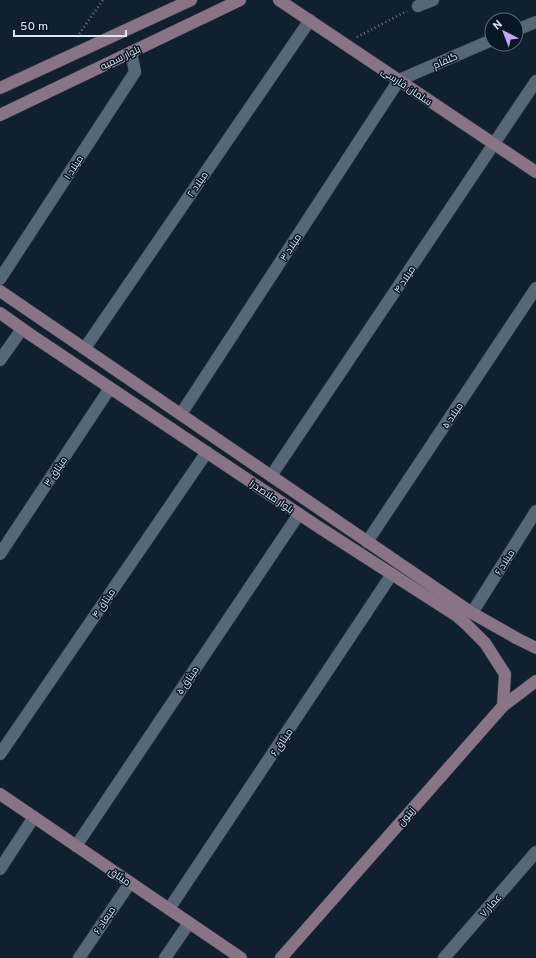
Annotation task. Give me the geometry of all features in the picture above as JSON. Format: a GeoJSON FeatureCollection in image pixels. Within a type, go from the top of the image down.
{"type":"FeatureCollection","features":[{"type":"Feature","properties":{"kind":"street"},"geometry":{"type":"LineString","coordinates":[[0,88],[191,0]]}},
{"type":"Feature","properties":{"kind":"street","name":"بلوار سمیه"},"geometry":{"type":"LineString","coordinates":[[0,115],[240,0]]}},
{"type":"Feature","properties":{"kind":"street","name":"سلمان فارسی"},"geometry":{"type":"LineString","coordinates":[[279,0],[536,172]]}},
{"type":"Feature","properties":{"kind":"street"},"geometry":{"type":"LineString","coordinates":[[418,6],[433,0]]}},
{"type":"Feature","properties":{"kind":"street","name":"میلاد ۲"},"geometry":{"type":"LineString","coordinates":[[85,348],[310,20]]}},
{"type":"Feature","properties":{"kind":"street"},"geometry":{"type":"LineString","coordinates":[[524,27],[536,22]]}},
{"type":"Feature","properties":{"kind":"street","name":"گلفام"},"geometry":{"type":"LineString","coordinates":[[399,80],[484,43]]}},
{"type":"Feature","properties":{"kind":"street","name":"میلاد ۱"},"geometry":{"type":"LineString","coordinates":[[0,279],[135,72],[131,52]]}},
{"type":"Feature","properties":{"kind":"street","name":"میلاد ۳"},"geometry":{"type":"LineString","coordinates":[[181,414],[399,80]]}},
{"type":"Feature","properties":{"kind":"street","name":"میلاد ۴"},"geometry":{"type":"LineString","coordinates":[[271,476],[536,81]]}},
{"type":"Feature","properties":{"kind":"street","name":"میلاد ۵"},"geometry":{"type":"LineString","coordinates":[[367,542],[536,288]]}},
{"type":"Feature","properties":{"kind":"street","name":"بلوار ملاصدرا"},"geometry":{"type":"LineString","coordinates":[[0,291],[400,564],[469,618],[505,674],[503,706]]}},
{"type":"Feature","properties":{"kind":"street","name":"بلوار ملاصدرا"},"geometry":{"type":"LineString","coordinates":[[0,313],[299,514],[457,616],[469,618],[536,648]]}},
{"type":"Feature","properties":{"kind":"street"},"geometry":{"type":"LineString","coordinates":[[0,360],[33,313]]}},
{"type":"Feature","properties":{"kind":"street"},"geometry":{"type":"LineString","coordinates":[[110,388],[121,373]]}},
{"type":"Feature","properties":{"kind":"street","name":"میثاق ۳"},"geometry":{"type":"LineString","coordinates":[[0,554],[110,388]]}},
{"type":"Feature","properties":{"kind":"street"},"geometry":{"type":"LineString","coordinates":[[207,452],[216,438]]}},
{"type":"Feature","properties":{"kind":"street","name":"میثاق ۴"},"geometry":{"type":"LineString","coordinates":[[0,754],[207,452]]}},
{"type":"Feature","properties":{"kind":"street"},"geometry":{"type":"LineString","coordinates":[[299,514],[308,501]]}},
{"type":"Feature","properties":{"kind":"street","name":"میلاد ۶"},"geometry":{"type":"LineString","coordinates":[[469,618],[536,511]]}},
{"type":"Feature","properties":{"kind":"street","name":"میثاق ۵"},"geometry":{"type":"LineString","coordinates":[[76,846],[299,514]]}},
{"type":"Feature","properties":{"kind":"street"},"geometry":{"type":"LineString","coordinates":[[392,574],[400,564]]}},
{"type":"Feature","properties":{"kind":"street","name":"میثاق ۶"},"geometry":{"type":"LineString","coordinates":[[169,909],[392,574]]}},
{"type":"Feature","properties":{"kind":"street","name":"زیتون"},"geometry":{"type":"LineString","coordinates":[[281,958],[503,706],[536,681]]}},
{"type":"Feature","properties":{"kind":"street","name":"میثاق"},"geometry":{"type":"LineString","coordinates":[[0,794],[241,958]]}},
{"type":"Feature","properties":{"kind":"street"},"geometry":{"type":"LineString","coordinates":[[0,870],[34,817]]}},
{"type":"Feature","properties":{"kind":"street","name":"عمار ۷"},"geometry":{"type":"LineString","coordinates":[[444,958],[536,852]]}},
{"type":"Feature","properties":{"kind":"street","name":"میعاد ۶"},"geometry":{"type":"LineString","coordinates":[[79,958],[130,883]]}},
{"type":"Feature","properties":{"kind":"street"},"geometry":{"type":"LineString","coordinates":[[165,958],[189,923]]}},
{"type":"Feature","properties":{"kind":"path"},"geometry":{"type":"LineString","coordinates":[[73,42],[103,0]]}},
{"type":"Feature","properties":{"kind":"path"},"geometry":{"type":"LineString","coordinates":[[344,44],[418,6]]}}]}
